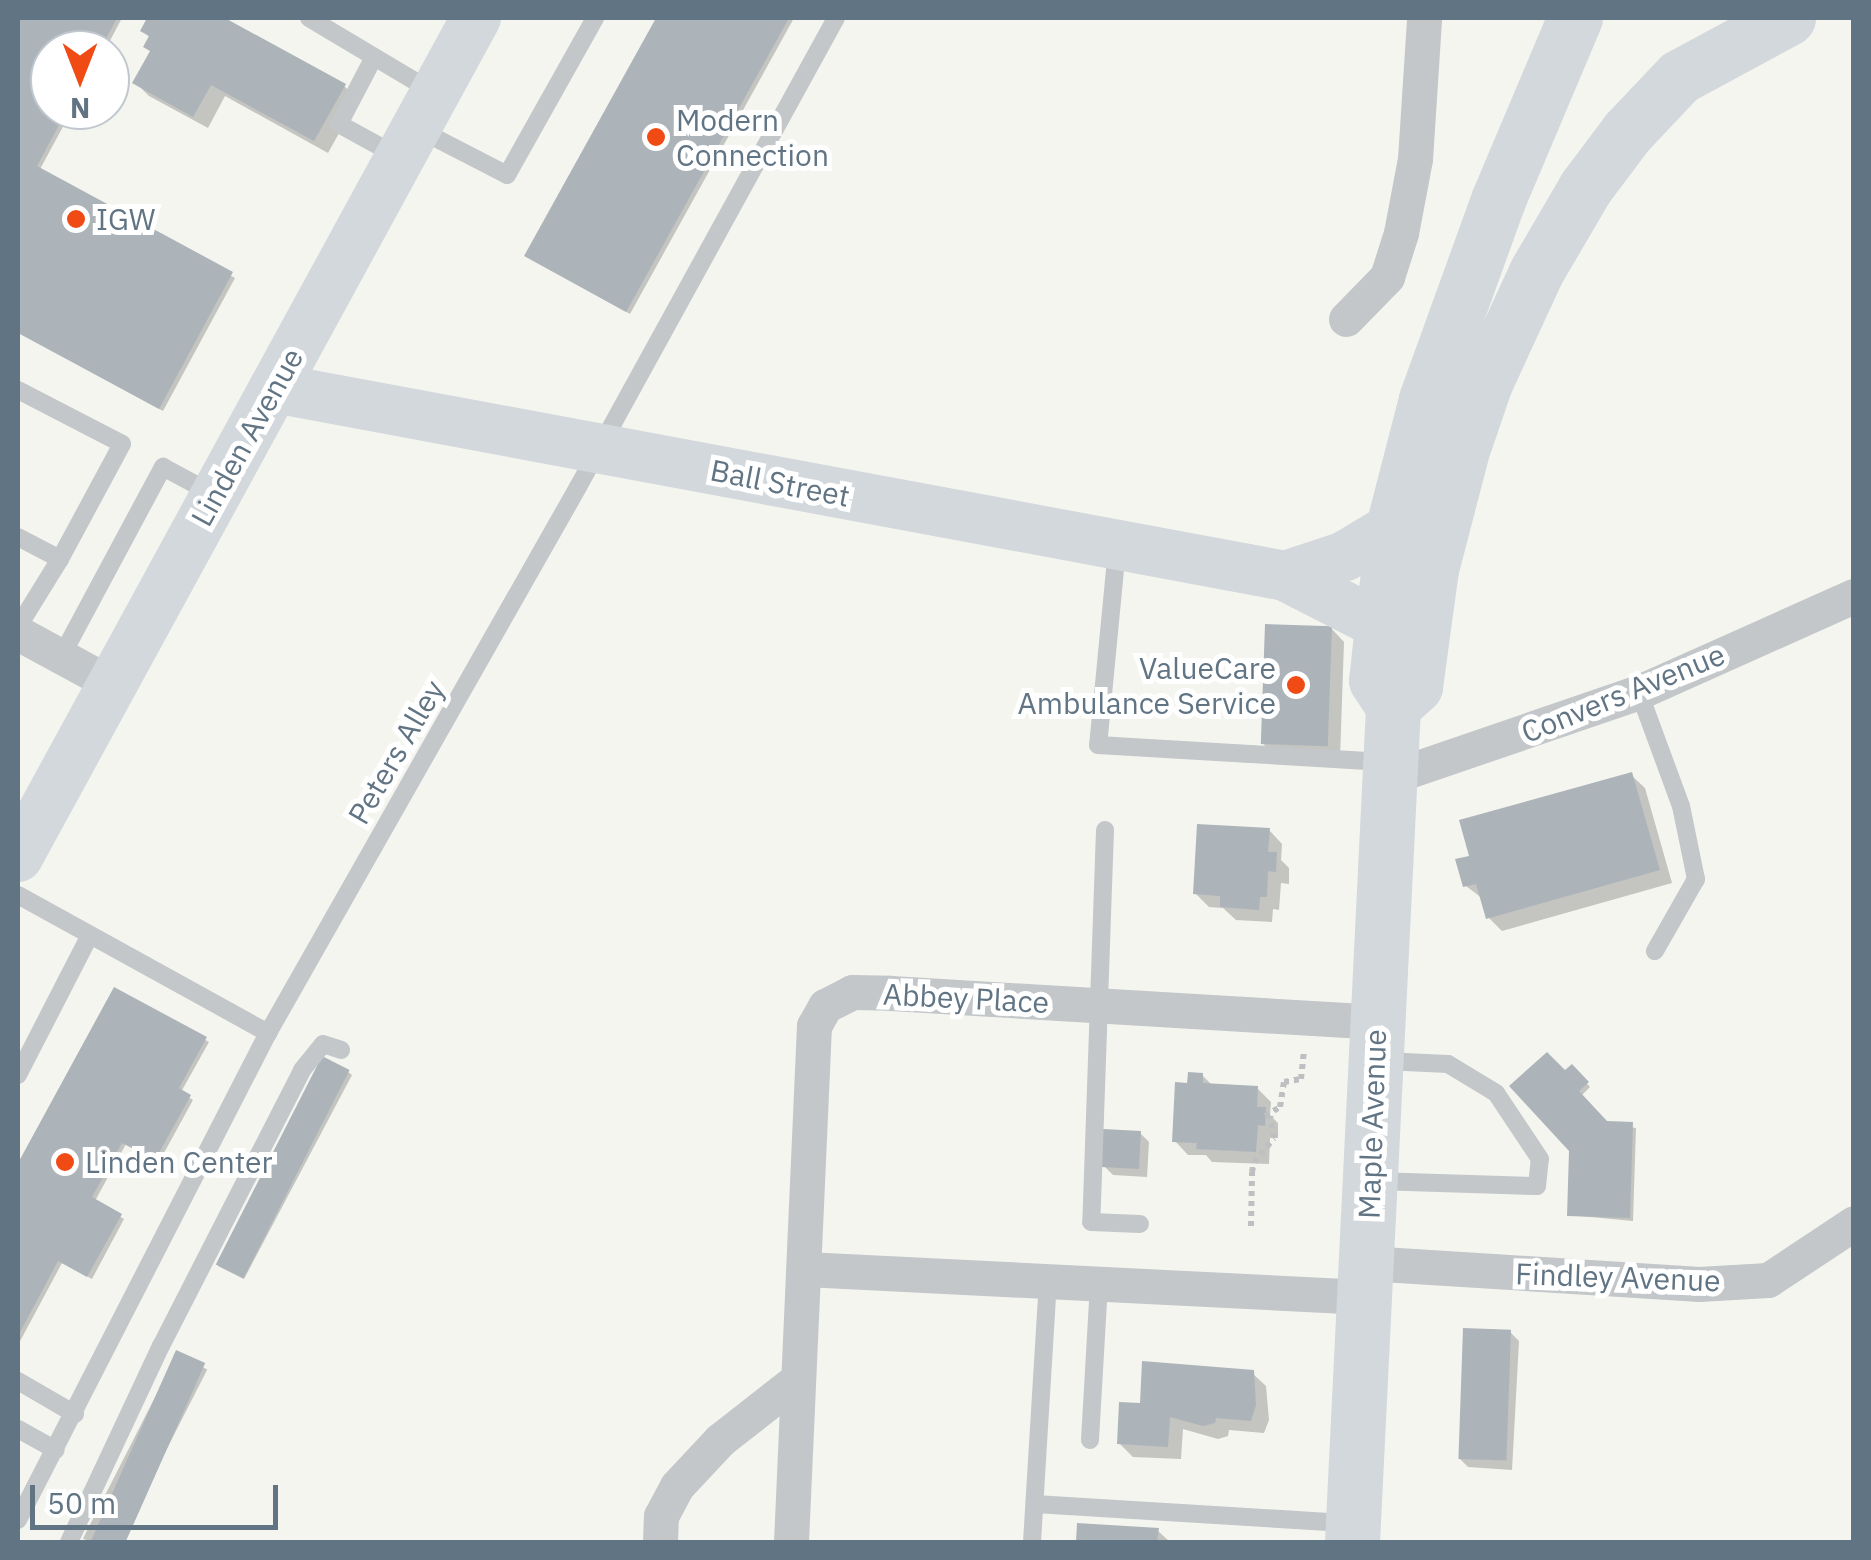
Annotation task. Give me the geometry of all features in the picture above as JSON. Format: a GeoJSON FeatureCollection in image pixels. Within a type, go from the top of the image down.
{"type":"FeatureCollection","features":[{"type":"Feature","properties":{"kind":"main road"},"geometry":{"type":"LineString","coordinates":[[1575,18],[1498,200],[1426,399],[1394,526],[1379,624],[1376,680],[1394,706],[1415,686],[1431,569],[1462,450],[1484,383],[1536,272],[1585,188],[1627,132],[1679,77],[1788,18]]}},
{"type":"Feature","properties":{"kind":"main road","name":"Maple Avenue"},"geometry":{"type":"LineString","coordinates":[[1353,1533],[1394,706]]}},
{"type":"Feature","properties":{"kind":"street","name":"Linden Avenue"},"geometry":{"type":"LineString","coordinates":[[18,857],[476,18]]}},
{"type":"Feature","properties":{"kind":"street"},"geometry":{"type":"LineString","coordinates":[[1346,319],[1387,277],[1401,233],[1415,158],[1424,18]]}},
{"type":"Feature","properties":{"kind":"street","name":"Ball Street"},"geometry":{"type":"LineString","coordinates":[[274,388],[1285,576],[1379,624]]}},
{"type":"Feature","properties":{"kind":"street","name":"Ball Street"},"geometry":{"type":"LineString","coordinates":[[1285,576],[1345,556],[1394,526]]}},
{"type":"Feature","properties":{"kind":"street","name":"Convers Avenue"},"geometry":{"type":"LineString","coordinates":[[1389,770],[1638,692],[1854,596]]}},
{"type":"Feature","properties":{"kind":"street"},"geometry":{"type":"LineString","coordinates":[[18,630],[112,684]]}},
{"type":"Feature","properties":{"kind":"street","name":"Abbey Place"},"geometry":{"type":"LineString","coordinates":[[792,1542],[814,1026],[825,1006],[852,992],[1098,1006],[1375,1042]]}},
{"type":"Feature","properties":{"kind":"street","name":"Findley Avenue"},"geometry":{"type":"LineString","coordinates":[[1366,1280],[1699,1284],[1768,1280],[1854,1223]]}},
{"type":"Feature","properties":{"kind":"street"},"geometry":{"type":"LineString","coordinates":[[805,1269],[1099,1283],[1366,1280]]}},
{"type":"Feature","properties":{"kind":"street"},"geometry":{"type":"LineString","coordinates":[[660,1542],[661,1516],[677,1486],[720,1440],[798,1379]]}},
{"type":"Feature","properties":{"kind":"lane"},"geometry":{"type":"LineString","coordinates":[[308,18],[374,57],[417,126]]}},
{"type":"Feature","properties":{"kind":"lane"},"geometry":{"type":"LineString","coordinates":[[374,57],[339,124],[417,126],[507,174],[595,18]]}},
{"type":"Feature","properties":{"kind":"lane","name":"Peters Alley"},"geometry":{"type":"LineString","coordinates":[[18,1520],[268,1034],[599,449],[836,18]]}},
{"type":"Feature","properties":{"kind":"lane"},"geometry":{"type":"LineString","coordinates":[[18,390],[122,444],[18,630]]}},
{"type":"Feature","properties":{"kind":"lane"},"geometry":{"type":"LineString","coordinates":[[61,657],[163,467],[215,495]]}},
{"type":"Feature","properties":{"kind":"lane"},"geometry":{"type":"LineString","coordinates":[[18,537],[60,559]]}},
{"type":"Feature","properties":{"kind":"lane"},"geometry":{"type":"LineString","coordinates":[[1117,546],[1098,745],[1389,770]]}},
{"type":"Feature","properties":{"kind":"lane"},"geometry":{"type":"LineString","coordinates":[[1638,692],[1680,806],[1696,879],[1656,951]]}},
{"type":"Feature","properties":{"kind":"lane"},"geometry":{"type":"LineString","coordinates":[[1105,830],[1091,1222],[1140,1224]]}},
{"type":"Feature","properties":{"kind":"lane"},"geometry":{"type":"LineString","coordinates":[[18,894],[268,1034]]}},
{"type":"Feature","properties":{"kind":"lane"},"geometry":{"type":"LineString","coordinates":[[18,1075],[90,935]]}},
{"type":"Feature","properties":{"kind":"lane"},"geometry":{"type":"LineString","coordinates":[[1370,1180],[1537,1186],[1540,1159],[1496,1093],[1448,1064],[1375,1042]]}},
{"type":"Feature","properties":{"kind":"lane"},"geometry":{"type":"LineString","coordinates":[[70,1542],[161,1346],[302,1070],[323,1044],[341,1050]]}},
{"type":"Feature","properties":{"kind":"lane"},"geometry":{"type":"LineString","coordinates":[[1032,1542],[1048,1280]]}},
{"type":"Feature","properties":{"kind":"lane"},"geometry":{"type":"LineString","coordinates":[[1090,1440],[1099,1283]]}},
{"type":"Feature","properties":{"kind":"lane"},"geometry":{"type":"LineString","coordinates":[[18,1381],[75,1414]]}},
{"type":"Feature","properties":{"kind":"lane"},"geometry":{"type":"LineString","coordinates":[[18,1430],[56,1450]]}},
{"type":"Feature","properties":{"kind":"lane"},"geometry":{"type":"LineString","coordinates":[[1035,1504],[1353,1533]]}},
{"type":"Feature","properties":{"kind":"path"},"geometry":{"type":"LineString","coordinates":[[1252,1226],[1254,1162],[1274,1138],[1268,1116],[1280,1107],[1284,1082],[1300,1079],[1304,1051]]}},
{"type":"Feature","properties":{"kind":"building","name":"IGW"},"geometry":{"type":"Polygon","coordinates":[[[18,18],[117,18],[111,30],[30,30],[30,130],[56,130],[37,166],[233,272],[159,409],[18,333],[18,18]]]}},
{"type":"Feature","properties":{"kind":"building"},"geometry":{"type":"Polygon","coordinates":[[[147,18],[225,18],[346,84],[314,141],[211,85],[193,117],[132,83],[150,51],[143,47],[149,36],[140,31],[147,18]]]}},
{"type":"Feature","properties":{"kind":"building","name":"Modern Connection"},"geometry":{"type":"Polygon","coordinates":[[[656,18],[789,18],[626,312],[524,256],[656,18]]]}},
{"type":"Feature","properties":{"kind":"building","name":"ValueCare Ambulance Service"},"geometry":{"type":"Polygon","coordinates":[[[1265,624],[1332,626],[1328,746],[1261,744],[1265,624]]]}},
{"type":"Feature","properties":{"kind":"building"},"geometry":{"type":"Polygon","coordinates":[[[1632,772],[1660,870],[1486,919],[1476,884],[1463,887],[1455,859],[1469,856],[1459,820],[1632,772]]]}},
{"type":"Feature","properties":{"kind":"building"},"geometry":{"type":"Polygon","coordinates":[[[1197,824],[1270,828],[1268,852],[1277,852],[1276,872],[1268,871],[1267,897],[1260,897],[1259,910],[1220,907],[1220,896],[1193,894],[1197,824]]]}},
{"type":"Feature","properties":{"kind":"building","name":"Linden Center"},"geometry":{"type":"Polygon","coordinates":[[[114,987],[207,1037],[179,1088],[191,1095],[155,1160],[122,1143],[92,1197],[122,1214],[87,1277],[58,1261],[18,1336],[18,1163],[114,987]]]}},
{"type":"Feature","properties":{"kind":"building"},"geometry":{"type":"Polygon","coordinates":[[[1547,1052],[1565,1070],[1572,1064],[1589,1082],[1579,1091],[1607,1121],[1633,1122],[1630,1218],[1567,1216],[1569,1151],[1509,1086],[1547,1052]]]}},
{"type":"Feature","properties":{"kind":"building"},"geometry":{"type":"Polygon","coordinates":[[[322,1056],[350,1070],[243,1279],[216,1264],[322,1056]]]}},
{"type":"Feature","properties":{"kind":"building"},"geometry":{"type":"Polygon","coordinates":[[[1188,1072],[1203,1073],[1203,1083],[1258,1086],[1257,1107],[1266,1107],[1265,1126],[1258,1125],[1256,1152],[1196,1149],[1197,1143],[1172,1142],[1175,1082],[1187,1083],[1188,1072]]]}},
{"type":"Feature","properties":{"kind":"building"},"geometry":{"type":"Polygon","coordinates":[[[1103,1129],[1141,1131],[1139,1169],[1101,1167],[1103,1129]]]}},
{"type":"Feature","properties":{"kind":"building"},"geometry":{"type":"Polygon","coordinates":[[[1463,1328],[1511,1330],[1506,1461],[1458,1459],[1463,1328]]]}},
{"type":"Feature","properties":{"kind":"building"},"geometry":{"type":"Polygon","coordinates":[[[176,1350],[205,1363],[126,1542],[91,1542],[176,1350]]]}},
{"type":"Feature","properties":{"kind":"building"},"geometry":{"type":"Polygon","coordinates":[[[1142,1361],[1254,1370],[1256,1405],[1251,1421],[1216,1418],[1215,1423],[1203,1426],[1170,1417],[1168,1447],[1117,1444],[1119,1402],[1140,1403],[1142,1361]]]}},
{"type":"Feature","properties":{"kind":"building"},"geometry":{"type":"Polygon","coordinates":[[[1077,1523],[1159,1528],[1157,1542],[1076,1542],[1077,1523]]]}},
{"type":"Feature","properties":{"kind":"place","name":"Modern Connection"},"geometry":{"type":"Point","coordinates":[656,137]}},
{"type":"Feature","properties":{"kind":"place","name":"IGW"},"geometry":{"type":"Point","coordinates":[76,219]}},
{"type":"Feature","properties":{"kind":"place","name":"ValueCare Ambulance Service"},"geometry":{"type":"Point","coordinates":[1296,685]}},
{"type":"Feature","properties":{"kind":"place","name":"Linden Center"},"geometry":{"type":"Point","coordinates":[65,1162]}}]}
